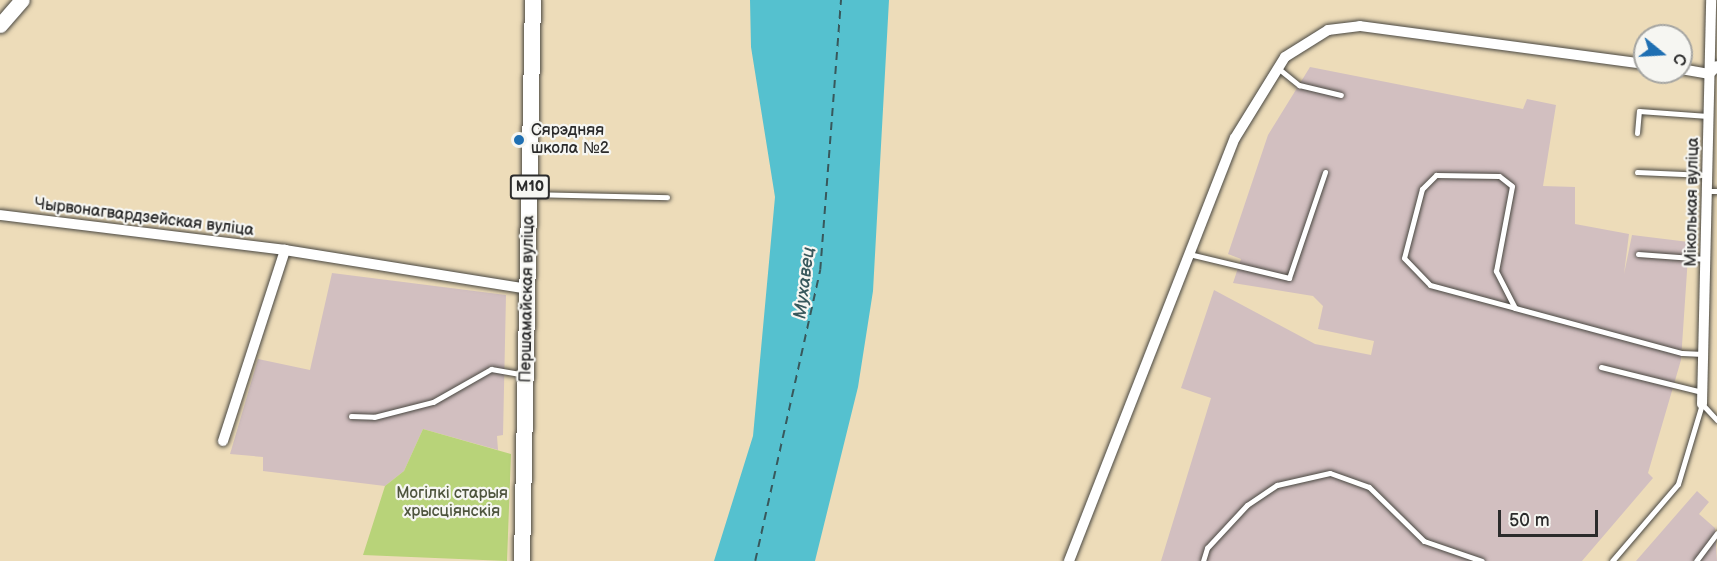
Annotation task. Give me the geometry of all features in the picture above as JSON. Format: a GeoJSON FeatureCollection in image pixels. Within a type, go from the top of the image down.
{"type":"FeatureCollection","features":[{"type":"Feature","properties":{"kind":"main road","name":"Першамайская вуліца"},"geometry":{"type":"LineString","coordinates":[[522,561],[533,0]]}},
{"type":"Feature","properties":{"kind":"street"},"geometry":{"type":"LineString","coordinates":[[0,25],[22,0]]}},
{"type":"Feature","properties":{"kind":"street","name":"Міколькая вуліца"},"geometry":{"type":"LineString","coordinates":[[1702,404],[1707,259],[1712,191],[1708,175],[1713,70],[1711,0]]}},
{"type":"Feature","properties":{"kind":"street"},"geometry":{"type":"LineString","coordinates":[[1069,561],[1235,138],[1278,68],[1306,39],[1360,26],[1633,62]]}},
{"type":"Feature","properties":{"kind":"street"},"geometry":{"type":"LineString","coordinates":[[1710,27],[1717,42]]}},
{"type":"Feature","properties":{"kind":"street"},"geometry":{"type":"LineString","coordinates":[[1693,69],[1713,70]]}},
{"type":"Feature","properties":{"kind":"street","name":"Чырвонагвардзейская вуліца"},"geometry":{"type":"LineString","coordinates":[[0,215],[285,250],[529,289]]}},
{"type":"Feature","properties":{"kind":"street"},"geometry":{"type":"LineString","coordinates":[[223,441],[285,250]]}},
{"type":"Feature","properties":{"kind":"lane"},"geometry":{"type":"LineString","coordinates":[[1278,68],[1299,85],[1341,95]]}},
{"type":"Feature","properties":{"kind":"lane"},"geometry":{"type":"LineString","coordinates":[[1637,133],[1639,111],[1710,116]]}},
{"type":"Feature","properties":{"kind":"lane"},"geometry":{"type":"LineString","coordinates":[[1189,254],[1289,278],[1325,172]]}},
{"type":"Feature","properties":{"kind":"lane"},"geometry":{"type":"LineString","coordinates":[[1637,172],[1708,175]]}},
{"type":"Feature","properties":{"kind":"lane"},"geometry":{"type":"LineString","coordinates":[[1515,308],[1496,272],[1512,186],[1500,176],[1436,175],[1422,189],[1404,258],[1430,285],[1515,308],[1704,354]]}},
{"type":"Feature","properties":{"kind":"lane"},"geometry":{"type":"LineString","coordinates":[[530,194],[667,197]]}},
{"type":"Feature","properties":{"kind":"lane"},"geometry":{"type":"LineString","coordinates":[[1638,254],[1707,259]]}},
{"type":"Feature","properties":{"kind":"lane"},"geometry":{"type":"LineString","coordinates":[[1601,367],[1702,392]]}},
{"type":"Feature","properties":{"kind":"lane"},"geometry":{"type":"LineString","coordinates":[[351,416],[374,417],[433,402],[491,369],[526,375]]}},
{"type":"Feature","properties":{"kind":"lane"},"geometry":{"type":"LineString","coordinates":[[1702,404],[1717,420]]}},
{"type":"Feature","properties":{"kind":"lane"},"geometry":{"type":"LineString","coordinates":[[1612,561],[1678,484],[1702,404]]}},
{"type":"Feature","properties":{"kind":"lane"},"geometry":{"type":"LineString","coordinates":[[1203,561],[1247,505],[1277,485],[1330,473],[1369,488],[1424,541],[1482,561]]}},
{"type":"Feature","properties":{"kind":"lane"},"geometry":{"type":"LineString","coordinates":[[1696,561],[1717,533]]}},
{"type":"Feature","properties":{"kind":"shaded area"},"geometry":{"type":"Polygon","coordinates":[[[1310,67],[1523,109],[1527,99],[1556,105],[1543,186],[1575,187],[1575,224],[1629,234],[1624,274],[1632,235],[1689,242],[1681,360],[1648,473],[1653,478],[1582,561],[1161,561],[1211,398],[1181,388],[1214,290],[1315,344],[1371,355],[1374,341],[1318,329],[1323,306],[1313,296],[1233,283],[1241,259],[1228,254],[1268,135],[1310,67]]]}},
{"type":"Feature","properties":{"kind":"shaded area"},"geometry":{"type":"Polygon","coordinates":[[[332,273],[506,295],[503,435],[497,436],[498,450],[423,429],[404,471],[385,486],[263,471],[263,457],[230,454],[258,359],[310,370],[332,273]]]}},
{"type":"Feature","properties":{"kind":"shaded area"},"geometry":{"type":"Polygon","coordinates":[[[1697,491],[1709,502],[1699,514],[1715,528],[1717,561],[1636,561],[1697,491]]]}},
{"type":"Feature","properties":{"kind":"green space","name":"Могілкі старыя хрысціянскія"},"geometry":{"type":"Polygon","coordinates":[[[423,429],[511,454],[507,561],[363,555],[385,486],[404,471],[423,429]]]}},
{"type":"Feature","properties":{"kind":"water","name":"Мухавец"},"geometry":{"type":"Polygon","coordinates":[[[750,0],[889,0],[873,291],[858,387],[815,561],[714,561],[753,436],[775,197],[751,47],[750,0]]]}},
{"type":"Feature","properties":{"kind":"ferry route"},"geometry":{"type":"LineString","coordinates":[[755,561],[820,270],[841,0]]}},
{"type":"Feature","properties":{"kind":"place","name":"Сярэдняя школа №2"},"geometry":{"type":"Point","coordinates":[519,140]}}]}
